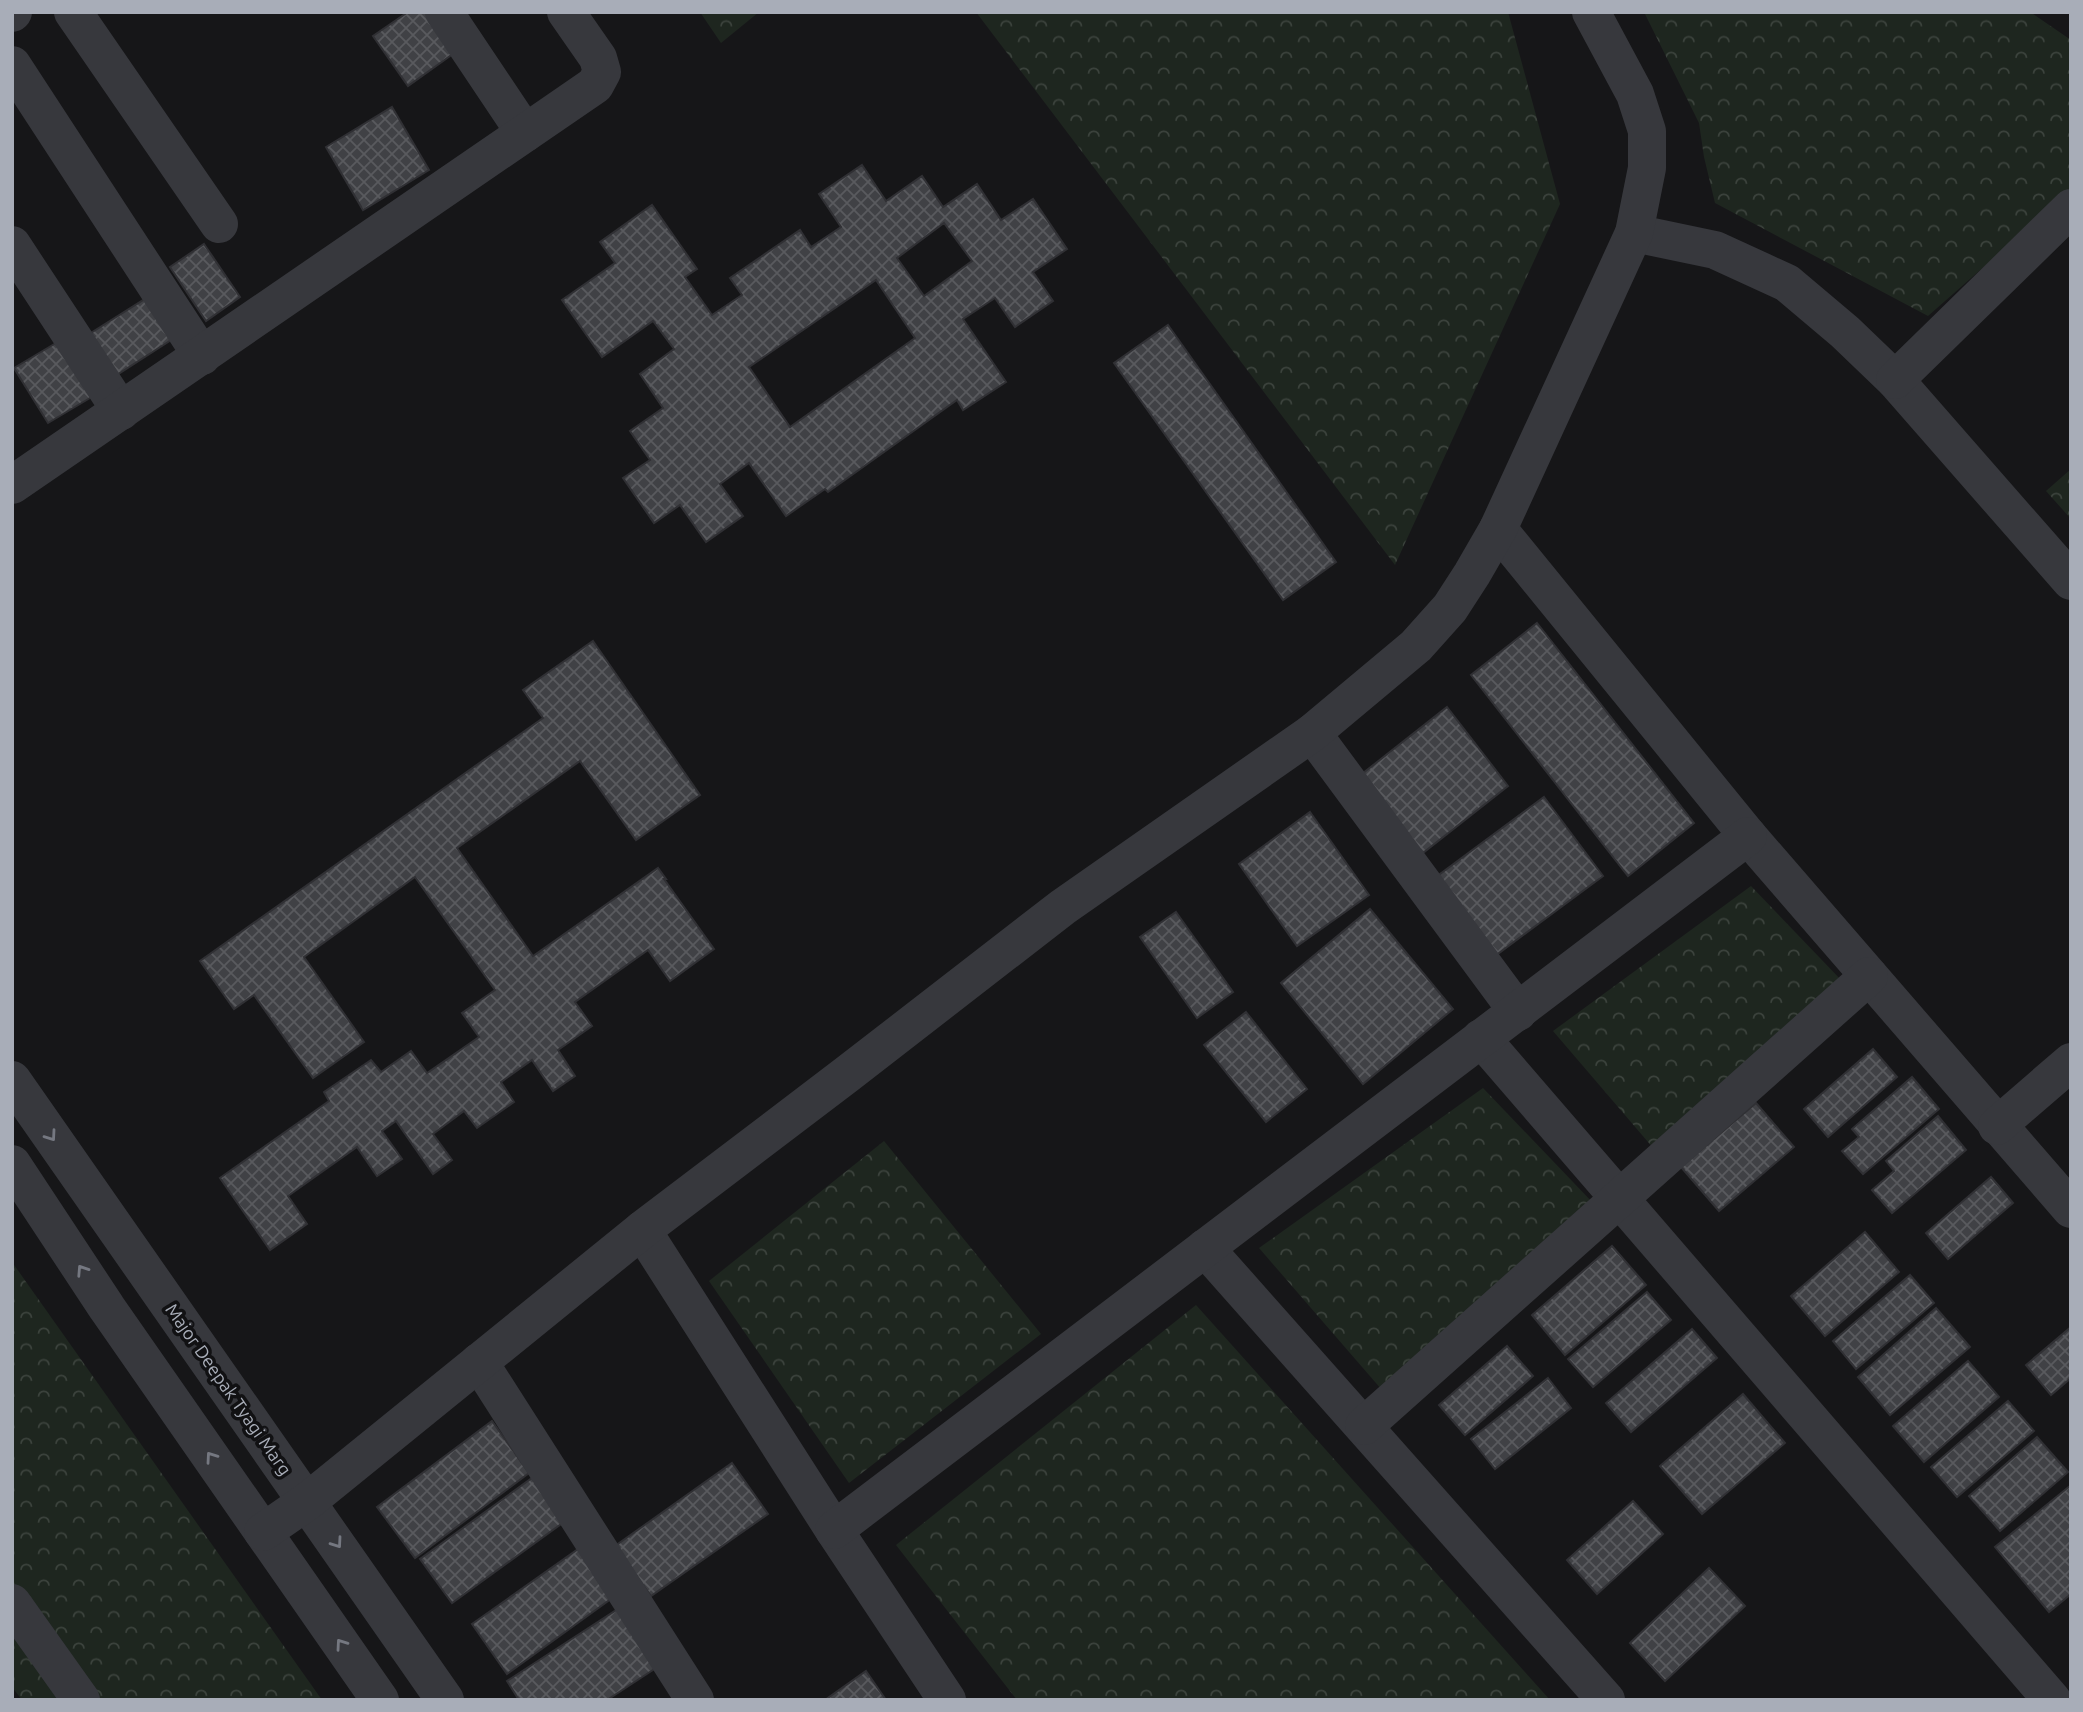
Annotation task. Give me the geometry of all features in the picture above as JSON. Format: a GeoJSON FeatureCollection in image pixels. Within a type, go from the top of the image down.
{"type":"FeatureCollection","features":[{"type":"Feature","properties":{"kind":"street"},"geometry":{"type":"LineString","coordinates":[[73,12],[219,223]]}},
{"type":"Feature","properties":{"kind":"street"},"geometry":{"type":"LineString","coordinates":[[444,12],[525,133]]}},
{"type":"Feature","properties":{"kind":"street"},"geometry":{"type":"LineString","coordinates":[[12,485],[595,85],[602,72],[598,58],[566,12]]}},
{"type":"Feature","properties":{"kind":"street"},"geometry":{"type":"LineString","coordinates":[[263,1532],[308,1501],[642,1230],[1063,907],[1312,733],[1416,646],[1450,608],[1498,529],[1634,233],[1647,168],[1647,131],[1635,94],[1591,12]]}},
{"type":"Feature","properties":{"kind":"street"},"geometry":{"type":"LineString","coordinates":[[12,65],[202,356]]}},
{"type":"Feature","properties":{"kind":"street"},"geometry":{"type":"LineString","coordinates":[[1895,380],[2071,208]]}},
{"type":"Feature","properties":{"kind":"street"},"geometry":{"type":"LineString","coordinates":[[1634,233],[1715,250],[1787,283],[1845,332],[1895,380],[2071,581]]}},
{"type":"Feature","properties":{"kind":"street"},"geometry":{"type":"LineString","coordinates":[[12,245],[121,411]]}},
{"type":"Feature","properties":{"kind":"street"},"geometry":{"type":"LineString","coordinates":[[1498,529],[1748,835],[2071,1209]]}},
{"type":"Feature","properties":{"kind":"street"},"geometry":{"type":"LineString","coordinates":[[1312,733],[1518,1012]]}},
{"type":"Feature","properties":{"kind":"street"},"geometry":{"type":"LineString","coordinates":[[834,1530],[1748,835]]}},
{"type":"Feature","properties":{"kind":"street"},"geometry":{"type":"LineString","coordinates":[[1364,1426],[1869,976]]}},
{"type":"Feature","properties":{"kind":"street"},"geometry":{"type":"LineString","coordinates":[[1482,1038],[2052,1700]]}},
{"type":"Feature","properties":{"kind":"street"},"geometry":{"type":"LineString","coordinates":[[1997,1126],[2071,1062]]}},
{"type":"Feature","properties":{"kind":"street","name":"Major Deepak Tyagi Marg"},"geometry":{"type":"LineString","coordinates":[[12,1080],[445,1700]]}},
{"type":"Feature","properties":{"kind":"street"},"geometry":{"type":"LineString","coordinates":[[12,1164],[107,1308],[380,1700]]}},
{"type":"Feature","properties":{"kind":"street"},"geometry":{"type":"LineString","coordinates":[[642,1230],[834,1530],[947,1700]]}},
{"type":"Feature","properties":{"kind":"street"},"geometry":{"type":"LineString","coordinates":[[1205,1248],[1606,1700]]}},
{"type":"Feature","properties":{"kind":"street"},"geometry":{"type":"LineString","coordinates":[[479,1362],[695,1700]]}},
{"type":"Feature","properties":{"kind":"street"},"geometry":{"type":"LineString","coordinates":[[12,1603],[81,1700]]}},
{"type":"Feature","properties":{"kind":"green space"},"geometry":{"type":"Polygon","coordinates":[[[700,12],[759,12],[721,43],[700,12]]]}},
{"type":"Feature","properties":{"kind":"green space"},"geometry":{"type":"Polygon","coordinates":[[[976,12],[1508,12],[1560,204],[1395,565],[976,12]]]}},
{"type":"Feature","properties":{"kind":"green space"},"geometry":{"type":"Polygon","coordinates":[[[1644,12],[2030,12],[2071,40],[2071,190],[1928,316],[1715,203],[1699,123],[1644,12]]]}},
{"type":"Feature","properties":{"kind":"green space"},"geometry":{"type":"Polygon","coordinates":[[[2071,469],[2071,519],[2046,491],[2071,469]]]}},
{"type":"Feature","properties":{"kind":"green space"},"geometry":{"type":"Polygon","coordinates":[[[1751,886],[1843,982],[1654,1149],[1553,1031],[1751,886]]]}},
{"type":"Feature","properties":{"kind":"green space"},"geometry":{"type":"Polygon","coordinates":[[[1483,1088],[1594,1204],[1382,1390],[1259,1248],[1483,1088]]]}},
{"type":"Feature","properties":{"kind":"green space"},"geometry":{"type":"Polygon","coordinates":[[[884,1141],[1041,1334],[849,1483],[709,1281],[884,1141]]]}},
{"type":"Feature","properties":{"kind":"green space"},"geometry":{"type":"Polygon","coordinates":[[[12,1262],[322,1700],[22,1700],[12,1687],[12,1262]]]}},
{"type":"Feature","properties":{"kind":"green space"},"geometry":{"type":"Polygon","coordinates":[[[1196,1305],[1550,1700],[1017,1700],[896,1545],[1196,1305]]]}},
{"type":"Feature","properties":{"kind":"building"},"geometry":{"type":"Polygon","coordinates":[[[408,12],[441,12],[464,46],[408,86],[373,36],[408,12]]]}},
{"type":"Feature","properties":{"kind":"building"},"geometry":{"type":"Polygon","coordinates":[[[392,107],[429,170],[363,210],[326,147],[392,107]]]}},
{"type":"Feature","properties":{"kind":"building"},"geometry":{"type":"Polygon","coordinates":[[[862,165],[886,201],[922,176],[943,207],[977,184],[1001,220],[1033,199],[1067,249],[1033,272],[1053,301],[1015,327],[995,298],[963,319],[1006,382],[963,410],[957,400],[828,492],[825,489],[786,516],[749,463],[720,484],[743,516],[706,542],[680,505],[654,523],[623,478],[650,460],[630,431],[663,408],[640,374],[674,349],[653,321],[602,357],[562,300],[615,263],[600,242],[652,205],[697,269],[685,277],[712,315],[742,295],[730,278],[800,230],[811,247],[841,227],[819,194],[862,165]],[[944,223],[897,258],[924,296],[972,261],[944,223]],[[876,280],[749,367],[790,427],[915,338],[876,280]]]}},
{"type":"Feature","properties":{"kind":"building"},"geometry":{"type":"Polygon","coordinates":[[[204,244],[240,297],[206,321],[170,267],[204,244]]]}},
{"type":"Feature","properties":{"kind":"building"},"geometry":{"type":"Polygon","coordinates":[[[156,292],[182,333],[112,378],[86,336],[156,292]]]}},
{"type":"Feature","properties":{"kind":"building"},"geometry":{"type":"Polygon","coordinates":[[[1168,325],[1336,562],[1283,600],[1114,363],[1168,325]]]}},
{"type":"Feature","properties":{"kind":"building"},"geometry":{"type":"Polygon","coordinates":[[[61,340],[95,395],[48,423],[14,368],[61,340]]]}},
{"type":"Feature","properties":{"kind":"building"},"geometry":{"type":"Polygon","coordinates":[[[1537,623],[1694,823],[1628,876],[1471,675],[1537,623]]]}},
{"type":"Feature","properties":{"kind":"building"},"geometry":{"type":"Polygon","coordinates":[[[593,641],[700,795],[636,840],[580,761],[457,848],[533,956],[658,868],[714,949],[670,981],[648,950],[575,1002],[592,1026],[558,1050],[575,1076],[553,1091],[532,1060],[501,1082],[514,1102],[477,1128],[464,1111],[433,1134],[452,1160],[433,1174],[396,1121],[382,1131],[402,1159],[377,1176],[357,1147],[288,1196],[307,1224],[270,1250],[220,1178],[329,1101],[324,1092],[371,1060],[381,1072],[411,1051],[427,1073],[479,1037],[462,1013],[495,990],[415,877],[304,957],[364,1042],[313,1078],[254,995],[234,1009],[200,961],[543,718],[523,690],[593,641]]]}},
{"type":"Feature","properties":{"kind":"building"},"geometry":{"type":"Polygon","coordinates":[[[1447,707],[1508,786],[1414,860],[1353,781],[1447,707]]]}},
{"type":"Feature","properties":{"kind":"building"},"geometry":{"type":"Polygon","coordinates":[[[1544,797],[1603,876],[1495,956],[1436,877],[1544,797]]]}},
{"type":"Feature","properties":{"kind":"building"},"geometry":{"type":"Polygon","coordinates":[[[1310,812],[1369,895],[1297,946],[1239,864],[1310,812]]]}},
{"type":"Feature","properties":{"kind":"building"},"geometry":{"type":"Polygon","coordinates":[[[1370,909],[1453,1009],[1363,1084],[1281,983],[1370,909]]]}},
{"type":"Feature","properties":{"kind":"building"},"geometry":{"type":"Polygon","coordinates":[[[1176,912],[1233,992],[1197,1018],[1140,937],[1176,912]]]}},
{"type":"Feature","properties":{"kind":"building"},"geometry":{"type":"Polygon","coordinates":[[[1246,1012],[1307,1089],[1266,1122],[1204,1045],[1246,1012]]]}},
{"type":"Feature","properties":{"kind":"building"},"geometry":{"type":"Polygon","coordinates":[[[1873,1049],[1897,1077],[1828,1137],[1804,1109],[1873,1049]]]}},
{"type":"Feature","properties":{"kind":"building"},"geometry":{"type":"Polygon","coordinates":[[[1912,1077],[1939,1109],[1863,1174],[1842,1151],[1859,1137],[1852,1129],[1912,1077]]]}},
{"type":"Feature","properties":{"kind":"building"},"geometry":{"type":"Polygon","coordinates":[[[1756,1103],[1794,1147],[1719,1211],[1681,1167],[1756,1103]]]}},
{"type":"Feature","properties":{"kind":"building"},"geometry":{"type":"Polygon","coordinates":[[[1938,1116],[1966,1150],[1892,1213],[1872,1190],[1894,1171],[1886,1161],[1938,1116]]]}},
{"type":"Feature","properties":{"kind":"building"},"geometry":{"type":"Polygon","coordinates":[[[1991,1177],[2013,1203],[1948,1259],[1926,1233],[1991,1177]]]}},
{"type":"Feature","properties":{"kind":"building"},"geometry":{"type":"Polygon","coordinates":[[[1865,1232],[1899,1272],[1825,1336],[1791,1296],[1865,1232]]]}},
{"type":"Feature","properties":{"kind":"building"},"geometry":{"type":"Polygon","coordinates":[[[1612,1246],[1646,1285],[1565,1355],[1532,1315],[1612,1246]]]}},
{"type":"Feature","properties":{"kind":"building"},"geometry":{"type":"Polygon","coordinates":[[[1910,1275],[1934,1303],[1856,1369],[1833,1341],[1910,1275]]]}},
{"type":"Feature","properties":{"kind":"building"},"geometry":{"type":"Polygon","coordinates":[[[1647,1292],[1671,1320],[1593,1387],[1568,1359],[1647,1292]]]}},
{"type":"Feature","properties":{"kind":"building"},"geometry":{"type":"Polygon","coordinates":[[[1936,1308],[1970,1347],[1890,1415],[1858,1377],[1936,1308]]]}},
{"type":"Feature","properties":{"kind":"building"},"geometry":{"type":"Polygon","coordinates":[[[2071,1327],[2071,1378],[2051,1395],[2026,1365],[2071,1327]]]}},
{"type":"Feature","properties":{"kind":"building"},"geometry":{"type":"Polygon","coordinates":[[[1692,1329],[1717,1358],[1631,1432],[1606,1403],[1692,1329]]]}},
{"type":"Feature","properties":{"kind":"building"},"geometry":{"type":"Polygon","coordinates":[[[1507,1346],[1533,1376],[1465,1435],[1439,1405],[1507,1346]]]}},
{"type":"Feature","properties":{"kind":"building"},"geometry":{"type":"Polygon","coordinates":[[[1968,1361],[1999,1397],[1924,1462],[1893,1426],[1968,1361]]]}},
{"type":"Feature","properties":{"kind":"building"},"geometry":{"type":"Polygon","coordinates":[[[1548,1378],[1571,1408],[1495,1469],[1471,1439],[1548,1378]]]}},
{"type":"Feature","properties":{"kind":"building"},"geometry":{"type":"Polygon","coordinates":[[[1743,1394],[1785,1443],[1702,1514],[1660,1466],[1743,1394]]]}},
{"type":"Feature","properties":{"kind":"building"},"geometry":{"type":"Polygon","coordinates":[[[2008,1401],[2034,1431],[1957,1497],[1931,1467],[2008,1401]]]}},
{"type":"Feature","properties":{"kind":"building"},"geometry":{"type":"Polygon","coordinates":[[[492,1421],[529,1473],[415,1558],[377,1507],[492,1421]]]}},
{"type":"Feature","properties":{"kind":"building"},"geometry":{"type":"Polygon","coordinates":[[[2037,1437],[2068,1472],[2000,1531],[1969,1496],[2037,1437]]]}},
{"type":"Feature","properties":{"kind":"building"},"geometry":{"type":"Polygon","coordinates":[[[732,1463],[768,1514],[651,1596],[615,1546],[732,1463]]]}},
{"type":"Feature","properties":{"kind":"building"},"geometry":{"type":"Polygon","coordinates":[[[532,1478],[564,1522],[452,1603],[420,1559],[532,1478]]]}},
{"type":"Feature","properties":{"kind":"building"},"geometry":{"type":"Polygon","coordinates":[[[2071,1485],[2071,1594],[2049,1612],[1995,1547],[2071,1485]]]}},
{"type":"Feature","properties":{"kind":"building"},"geometry":{"type":"Polygon","coordinates":[[[1633,1501],[1663,1534],[1597,1594],[1567,1560],[1633,1501]]]}},
{"type":"Feature","properties":{"kind":"building"},"geometry":{"type":"Polygon","coordinates":[[[581,1547],[615,1596],[507,1674],[472,1624],[581,1547]]]}},
{"type":"Feature","properties":{"kind":"building"},"geometry":{"type":"Polygon","coordinates":[[[1709,1568],[1745,1606],[1665,1681],[1630,1643],[1709,1568]]]}},
{"type":"Feature","properties":{"kind":"building"},"geometry":{"type":"Polygon","coordinates":[[[621,1607],[659,1666],[607,1700],[519,1700],[507,1681],[621,1607]]]}},
{"type":"Feature","properties":{"kind":"building"},"geometry":{"type":"Polygon","coordinates":[[[866,1671],[886,1700],[825,1700],[866,1671]]]}}]}
